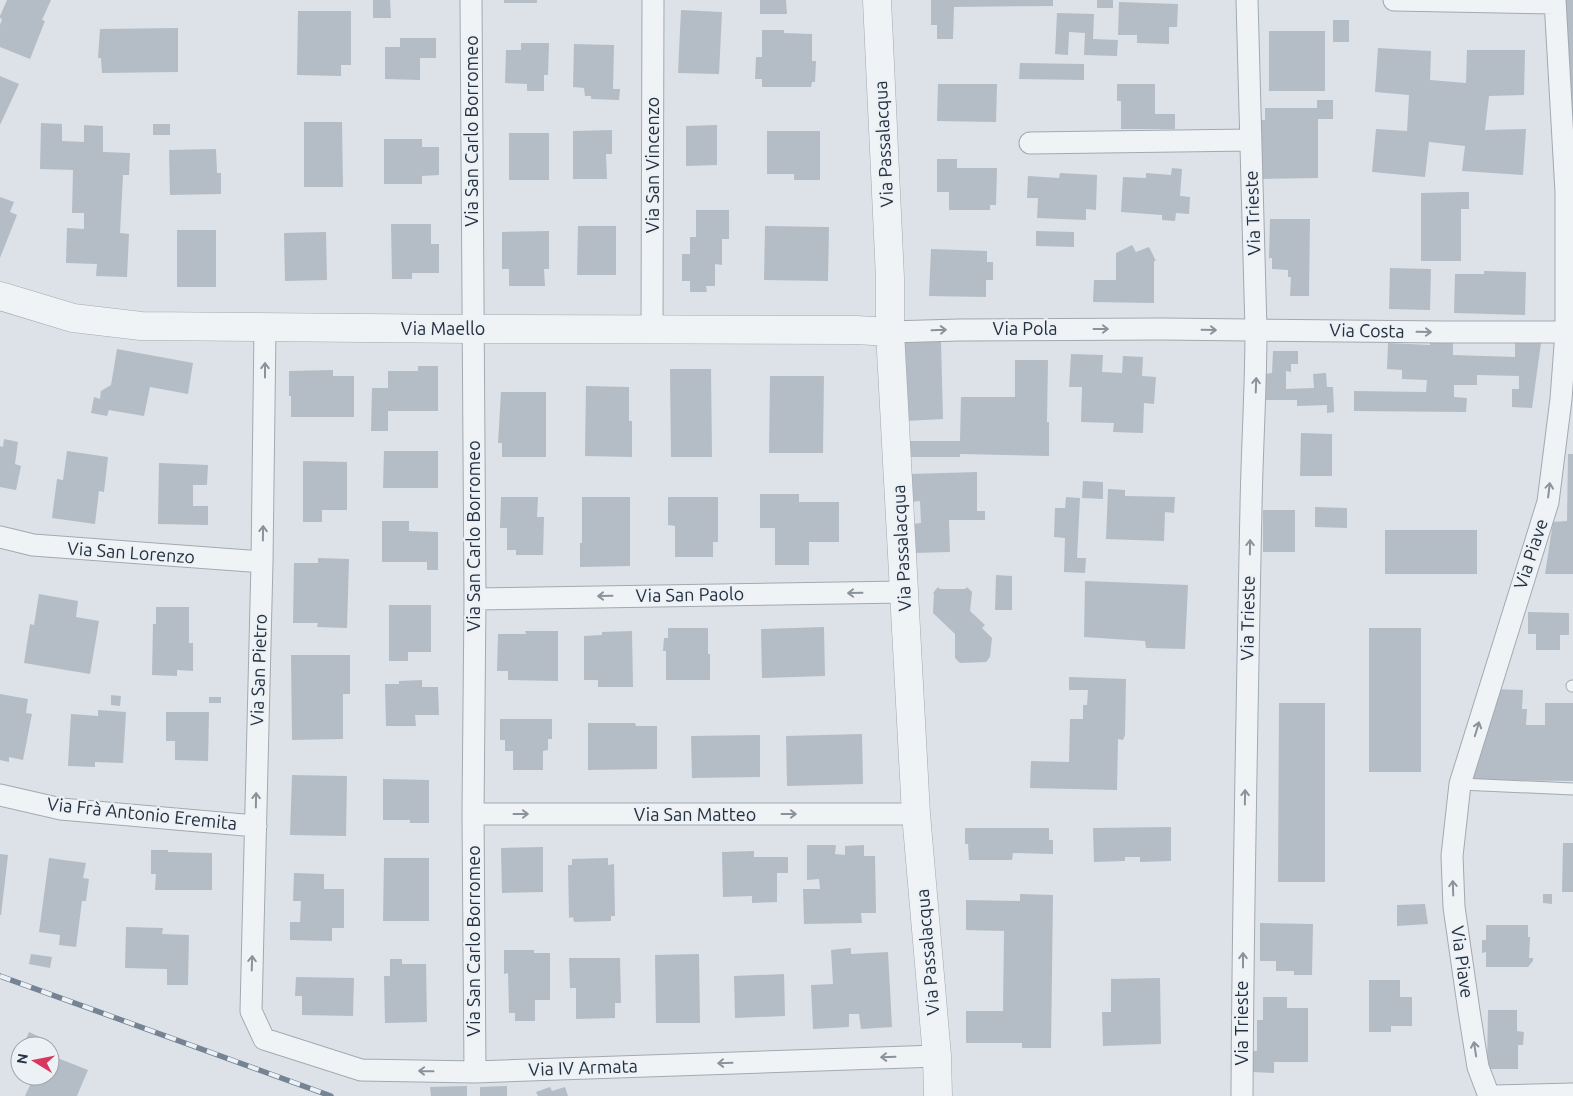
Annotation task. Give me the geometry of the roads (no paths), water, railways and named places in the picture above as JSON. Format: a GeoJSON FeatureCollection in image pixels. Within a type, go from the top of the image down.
{"type":"FeatureCollection","features":[{"type":"Feature","properties":{"kind":"street","name":"Via San Carlo Borromeo"},"geometry":{"type":"LineString","coordinates":[[471,0],[475,599],[473,814],[475,1072]]}},
{"type":"Feature","properties":{"kind":"street","name":"Via San Vincenzo"},"geometry":{"type":"LineString","coordinates":[[652,330],[654,0]]}},
{"type":"Feature","properties":{"kind":"street","name":"Via Passalacqua"},"geometry":{"type":"LineString","coordinates":[[876,0],[890,278],[890,332],[916,814],[938,1096]]}},
{"type":"Feature","properties":{"kind":"street","name":"Via Trieste"},"geometry":{"type":"LineString","coordinates":[[1242,1096],[1244,847],[1251,471],[1256,383],[1247,0]]}},
{"type":"Feature","properties":{"kind":"street"},"geometry":{"type":"LineString","coordinates":[[1394,0],[1555,2]]}},
{"type":"Feature","properties":{"kind":"street","name":"Via Piave"},"geometry":{"type":"LineString","coordinates":[[1489,1096],[1478,1067],[1454,907],[1452,856],[1460,784],[1548,502],[1570,332],[1566,192],[1555,2]]}},
{"type":"Feature","properties":{"kind":"street"},"geometry":{"type":"LineString","coordinates":[[1030,143],[1251,140]]}},
{"type":"Feature","properties":{"kind":"street","name":"Via Maello"},"geometry":{"type":"LineString","coordinates":[[0,296],[73,318],[141,326],[856,330],[890,332]]}},
{"type":"Feature","properties":{"kind":"street","name":"Via San Pietro"},"geometry":{"type":"LineString","coordinates":[[250,1011],[262,562],[265,328]]}},
{"type":"Feature","properties":{"kind":"street","name":"Via Pola"},"geometry":{"type":"LineString","coordinates":[[890,332],[1160,329]]}},
{"type":"Feature","properties":{"kind":"street","name":"Via Costa"},"geometry":{"type":"LineString","coordinates":[[1160,329],[1570,332]]}},
{"type":"Feature","properties":{"kind":"street","name":"Via San Lorenzo"},"geometry":{"type":"LineString","coordinates":[[0,537],[33,546],[262,562]]}},
{"type":"Feature","properties":{"kind":"street","name":"Via San Paolo"},"geometry":{"type":"LineString","coordinates":[[475,599],[904,592]]}},
{"type":"Feature","properties":{"kind":"street","name":"Via Frà Antonio Eremita"},"geometry":{"type":"LineString","coordinates":[[0,795],[61,809],[256,826]]}},
{"type":"Feature","properties":{"kind":"street","name":"Via San Matteo"},"geometry":{"type":"LineString","coordinates":[[473,814],[916,814]]}},
{"type":"Feature","properties":{"kind":"street","name":"Via IV Armata"},"geometry":{"type":"LineString","coordinates":[[250,1011],[264,1039],[361,1070],[475,1072],[936,1056]]}},
{"type":"Feature","properties":{"kind":"street"},"geometry":{"type":"LineString","coordinates":[[1494,1096],[1573,1094]]}},
{"type":"Feature","properties":{"kind":"lane"},"geometry":{"type":"LineString","coordinates":[[1460,784],[1573,789]]}},
{"type":"Feature","properties":{"kind":"railway"},"geometry":{"type":"LineString","coordinates":[[0,976],[331,1096]]}}]}
